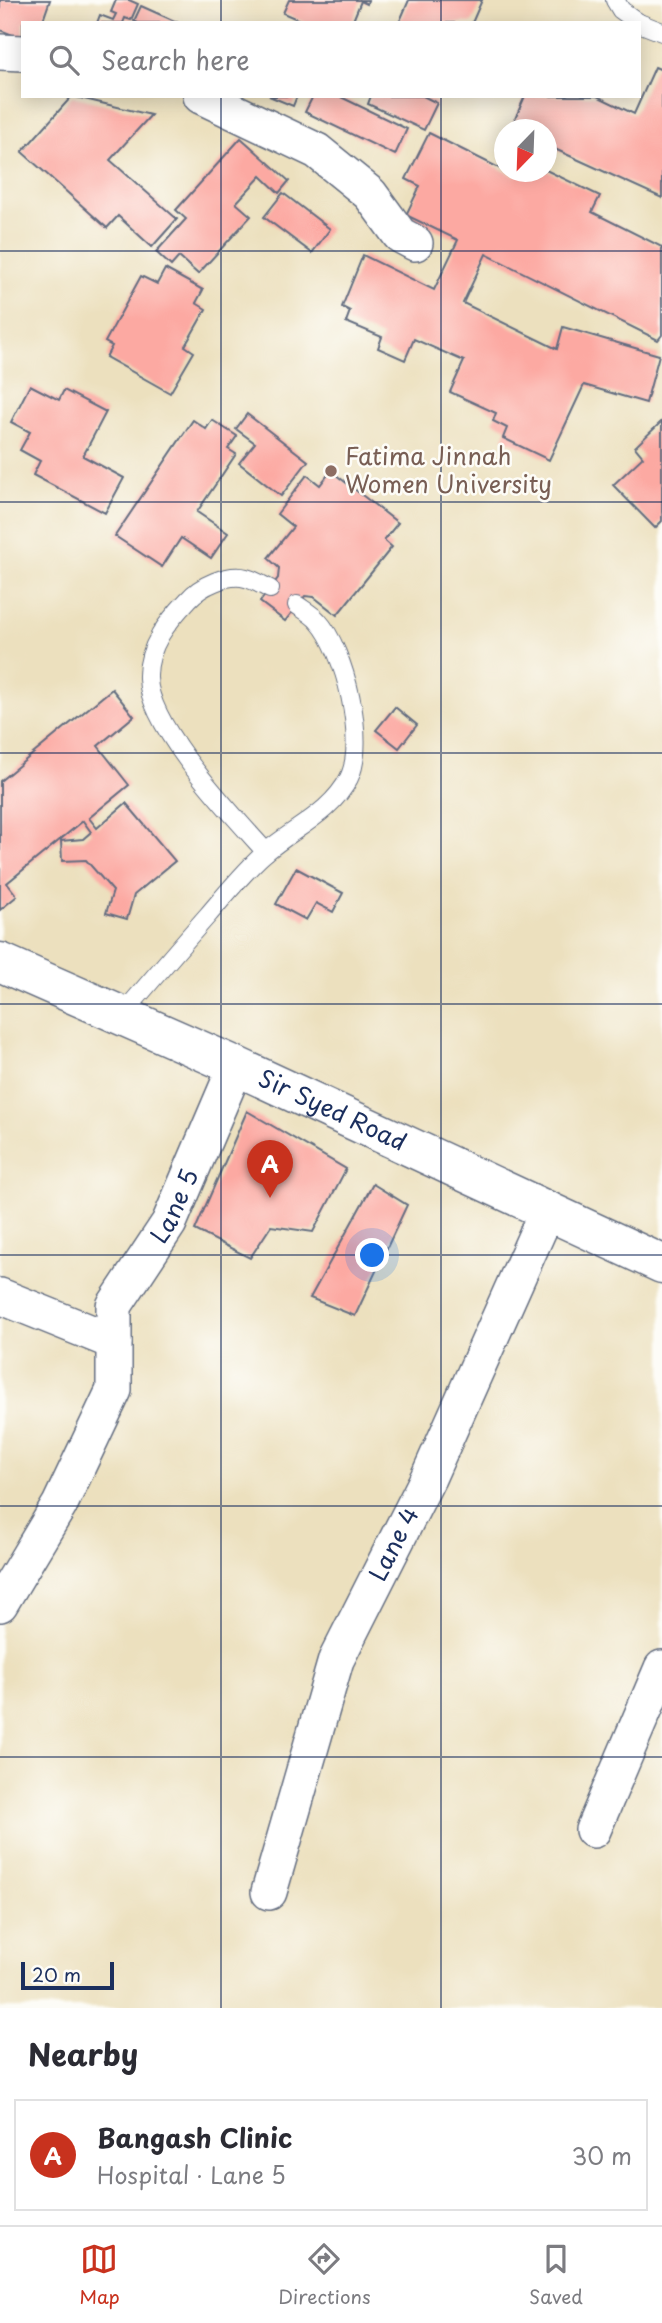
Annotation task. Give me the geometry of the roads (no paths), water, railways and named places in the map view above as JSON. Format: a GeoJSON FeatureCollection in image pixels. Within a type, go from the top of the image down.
{"type":"FeatureCollection","features":[{"type":"Feature","properties":{"kind":"street"},"geometry":{"type":"LineString","coordinates":[[0,52],[21,52]]}},
{"type":"Feature","properties":{"kind":"street"},"geometry":{"type":"LineString","coordinates":[[205,98],[317,151],[370,194],[400,235],[415,243]]}},
{"type":"Feature","properties":{"kind":"street","name":"Sir Syed Road"},"geometry":{"type":"LineString","coordinates":[[0,962],[236,1066],[662,1264]]}},
{"type":"Feature","properties":{"kind":"street","name":"Lane 5"},"geometry":{"type":"LineString","coordinates":[[0,1604],[60,1504],[114,1390],[114,1306],[169,1223],[236,1066]]}},
{"type":"Feature","properties":{"kind":"street","name":"Lane 4"},"geometry":{"type":"LineString","coordinates":[[269,1892],[337,1660],[428,1479],[548,1209]]}},
{"type":"Feature","properties":{"kind":"street"},"geometry":{"type":"LineString","coordinates":[[0,1296],[114,1342]]}},
{"type":"Feature","properties":{"kind":"street"},"geometry":{"type":"LineString","coordinates":[[593,1830],[662,1668]]}},
{"type":"Feature","properties":{"kind":"lane"},"geometry":{"type":"LineString","coordinates":[[615,0],[621,10],[636,21]]}},
{"type":"Feature","properties":{"kind":"lane"},"geometry":{"type":"LineString","coordinates":[[641,24],[662,33]]}},
{"type":"Feature","properties":{"kind":"lane"},"geometry":{"type":"LineString","coordinates":[[266,852],[204,783],[164,724],[150,697],[148,676],[152,652],[167,623],[194,593],[217,581],[243,577],[270,589]]}},
{"type":"Feature","properties":{"kind":"lane"},"geometry":{"type":"LineString","coordinates":[[121,1016],[234,885],[266,852],[320,812],[350,777],[356,757],[356,720],[346,681],[332,643],[318,621],[297,605]]}},
{"type":"Feature","properties":{"kind":"place","name":"Fatima Jinnah Women University"},"geometry":{"type":"Point","coordinates":[331,471]}},
{"type":"Feature","properties":{"kind":"place","name":"Bangash Clinic"},"geometry":{"type":"Point","coordinates":[270,1198]}}]}
